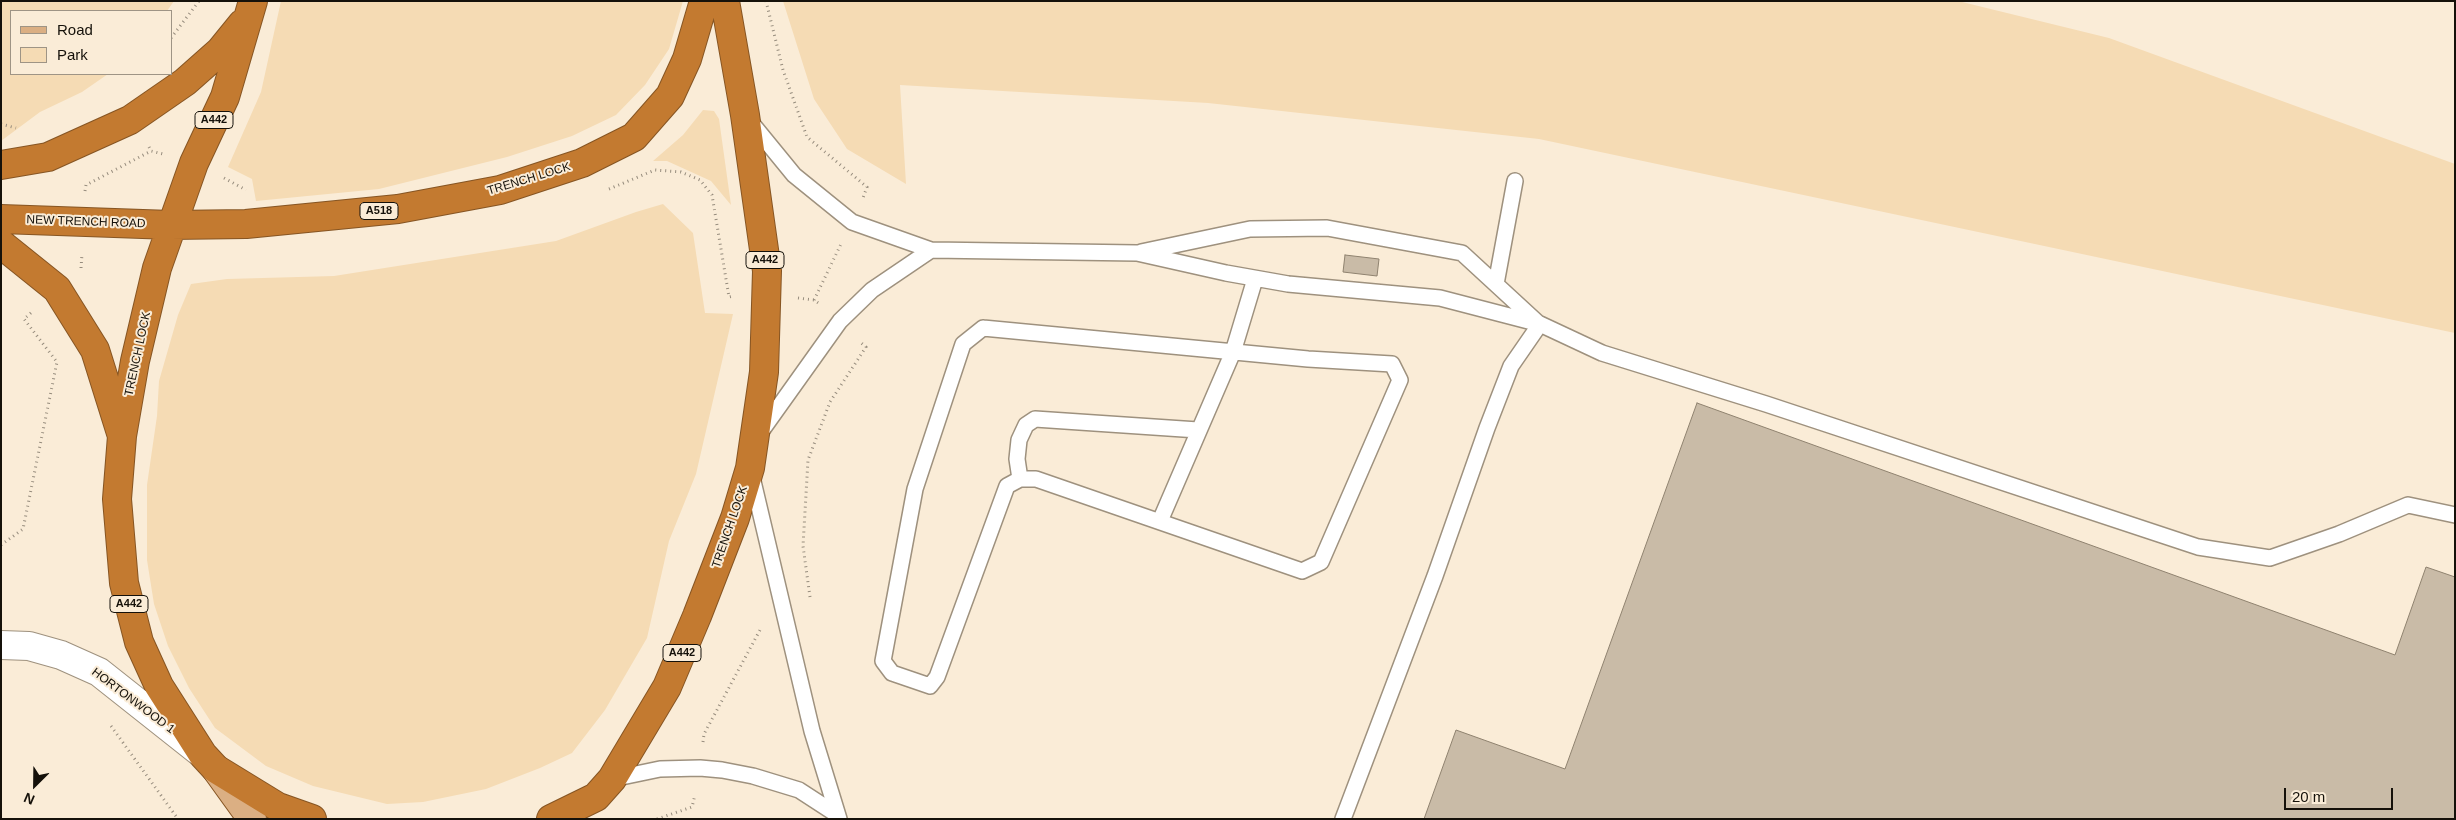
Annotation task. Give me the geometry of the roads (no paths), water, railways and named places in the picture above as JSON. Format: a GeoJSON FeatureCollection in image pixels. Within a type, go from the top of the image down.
{"type":"FeatureCollection","features":[{"type":"Feature","properties":{"kind":"highway","name":"TRENCH LOCK"},"geometry":{"type":"LineString","coordinates":[[312,819],[278,807],[210,762],[159,686],[139,642],[126,591],[117,499],[122,436],[136,361],[157,268],[171,225],[277,222],[398,209],[500,190],[582,163],[634,137],[670,96],[687,59],[704,1]]}},
{"type":"Feature","properties":{"kind":"highway","name":"TRENCH LOCK"},"geometry":{"type":"LineString","coordinates":[[597,798],[667,687],[728,536],[750,468],[764,372],[768,295],[767,271],[745,115],[725,1]]}},
{"type":"Feature","properties":{"kind":"highway"},"geometry":{"type":"LineString","coordinates":[[1,165],[48,157],[130,120],[192,76],[220,51],[252,7]]}},
{"type":"Feature","properties":{"kind":"highway","name":"A442"},"geometry":{"type":"LineString","coordinates":[[171,225],[194,163],[226,96],[252,7]]}},
{"type":"Feature","properties":{"kind":"highway","name":"NEW TRENCH ROAD"},"geometry":{"type":"LineString","coordinates":[[1,218],[171,225]]}},
{"type":"Feature","properties":{"kind":"highway"},"geometry":{"type":"LineString","coordinates":[[1,244],[57,289],[94,350],[122,436]]}},
{"type":"Feature","properties":{"kind":"highway"},"geometry":{"type":"LineString","coordinates":[[551,819],[597,798]]}},
{"type":"Feature","properties":{"kind":"main road","name":"A442"},"geometry":{"type":"LineString","coordinates":[[210,762],[252,819]]}},
{"type":"Feature","properties":{"kind":"street","name":"HORTONWOOD 1"},"geometry":{"type":"LineString","coordinates":[[1,645],[29,646],[53,653],[99,672],[210,762]]}},
{"type":"Feature","properties":{"kind":"lane"},"geometry":{"type":"LineString","coordinates":[[745,115],[794,175],[852,222],[931,250],[1137,253],[1256,279],[1307,286],[1440,298],[1540,324],[1602,353],[1766,404],[2198,547],[2270,558],[2339,534],[2408,505],[2455,515]]}},
{"type":"Feature","properties":{"kind":"lane"},"geometry":{"type":"LineString","coordinates":[[1496,284],[1515,181]]}},
{"type":"Feature","properties":{"kind":"lane"},"geometry":{"type":"LineString","coordinates":[[1137,253],[1250,229],[1327,228],[1462,253],[1540,324]]}},
{"type":"Feature","properties":{"kind":"lane"},"geometry":{"type":"LineString","coordinates":[[754,442],[840,322],[872,290],[931,250]]}},
{"type":"Feature","properties":{"kind":"lane"},"geometry":{"type":"LineString","coordinates":[[1160,521],[1233,352],[1256,279]]}},
{"type":"Feature","properties":{"kind":"lane"},"geometry":{"type":"LineString","coordinates":[[1343,819],[1435,576],[1511,366],[1540,324]]}},
{"type":"Feature","properties":{"kind":"lane"},"geometry":{"type":"LineString","coordinates":[[983,328],[1233,352],[1392,364],[1400,380],[1321,562],[1302,571],[1036,478],[1020,479],[1007,486],[937,677],[930,686],[892,673],[883,661],[915,489],[963,344],[983,328]]}},
{"type":"Feature","properties":{"kind":"lane"},"geometry":{"type":"LineString","coordinates":[[1020,479],[1017,459],[1019,440],[1026,425],[1035,419],[1198,430]]}},
{"type":"Feature","properties":{"kind":"lane"},"geometry":{"type":"LineString","coordinates":[[750,468],[812,731],[838,817]]}},
{"type":"Feature","properties":{"kind":"lane"},"geometry":{"type":"LineString","coordinates":[[597,798],[660,769],[700,768],[752,776],[799,790],[838,817]]}}]}
